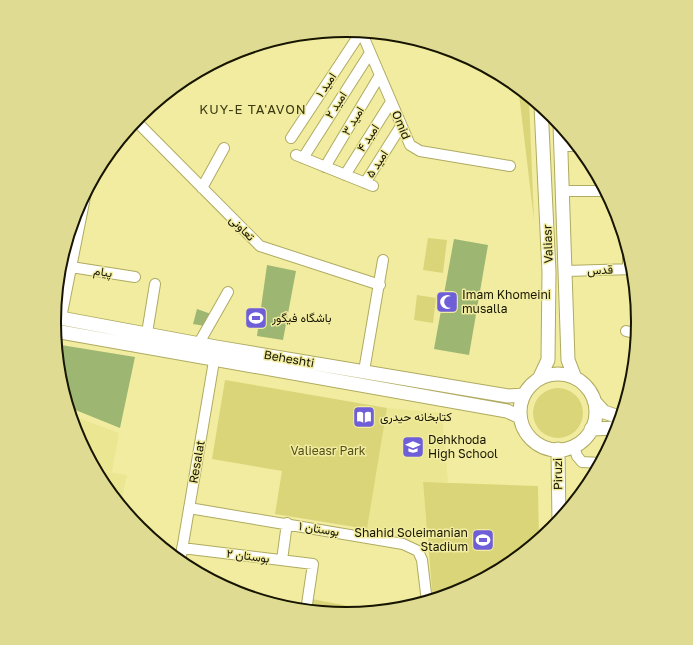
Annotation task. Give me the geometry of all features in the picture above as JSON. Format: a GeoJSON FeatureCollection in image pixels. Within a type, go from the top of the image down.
{"type":"FeatureCollection","features":[{"type":"Feature","properties":{"kind":"main road","name":"Valiasr"},"geometry":{"type":"LineString","coordinates":[[539,379],[548,360],[549,272],[542,115]]}},
{"type":"Feature","properties":{"kind":"main road","name":"Valiasr"},"geometry":{"type":"LineString","coordinates":[[560,133],[564,191],[568,360],[575,378]]}},
{"type":"Feature","properties":{"kind":"main road","name":"Beheshti"},"geometry":{"type":"LineString","coordinates":[[61,318],[216,347],[508,396],[524,395]]}},
{"type":"Feature","properties":{"kind":"main road","name":"Beheshti"},"geometry":{"type":"LineString","coordinates":[[62,333],[506,411],[520,417]]}},
{"type":"Feature","properties":{"kind":"main road"},"geometry":{"type":"LineString","coordinates":[[214,361],[216,347]]}},
{"type":"Feature","properties":{"kind":"main road"},"geometry":{"type":"LineString","coordinates":[[594,401],[595,411],[591,429],[581,442],[574,446],[558,449],[547,448],[533,440],[523,427],[520,417],[520,406],[524,395],[530,386],[539,379],[557,374],[575,378],[583,384],[594,401],[604,412],[616,416]]}},
{"type":"Feature","properties":{"kind":"main road"},"geometry":{"type":"LineString","coordinates":[[591,429],[611,428]]}},
{"type":"Feature","properties":{"kind":"main road","name":"Piruzi"},"geometry":{"type":"LineString","coordinates":[[558,449],[558,514]]}},
{"type":"Feature","properties":{"kind":"street","name":"امید ۱"},"geometry":{"type":"LineString","coordinates":[[291,138],[357,38]]}},
{"type":"Feature","properties":{"kind":"street","name":"Omid"},"geometry":{"type":"LineString","coordinates":[[364,38],[410,145],[420,151],[510,166]]}},
{"type":"Feature","properties":{"kind":"street","name":"امید ۲"},"geometry":{"type":"LineString","coordinates":[[325,167],[299,157],[370,53]]}},
{"type":"Feature","properties":{"kind":"street","name":"امید ۳"},"geometry":{"type":"LineString","coordinates":[[325,167],[380,76]]}},
{"type":"Feature","properties":{"kind":"street","name":"امید ۴"},"geometry":{"type":"LineString","coordinates":[[345,175],[391,102]]}},
{"type":"Feature","properties":{"kind":"street","name":"تعاونی"},"geometry":{"type":"LineString","coordinates":[[140,126],[260,246],[380,285]]}},
{"type":"Feature","properties":{"kind":"street","name":"امید ۵"},"geometry":{"type":"LineString","coordinates":[[345,175],[369,184],[401,126]]}},
{"type":"Feature","properties":{"kind":"street"},"geometry":{"type":"LineString","coordinates":[[561,146],[571,146]]}},
{"type":"Feature","properties":{"kind":"street"},"geometry":{"type":"LineString","coordinates":[[202,188],[224,148]]}},
{"type":"Feature","properties":{"kind":"street"},"geometry":{"type":"LineString","coordinates":[[325,167],[345,175]]}},
{"type":"Feature","properties":{"kind":"street"},"geometry":{"type":"LineString","coordinates":[[564,191],[600,191]]}},
{"type":"Feature","properties":{"kind":"street"},"geometry":{"type":"LineString","coordinates":[[62,301],[71,267],[74,237]]}},
{"type":"Feature","properties":{"kind":"street"},"geometry":{"type":"LineString","coordinates":[[364,371],[380,285],[383,260]]}},
{"type":"Feature","properties":{"kind":"street","name":"پیام"},"geometry":{"type":"LineString","coordinates":[[71,267],[135,278]]}},
{"type":"Feature","properties":{"kind":"street","name":"قدس"},"geometry":{"type":"LineString","coordinates":[[566,271],[627,269]]}},
{"type":"Feature","properties":{"kind":"street"},"geometry":{"type":"LineString","coordinates":[[147,333],[155,284]]}},
{"type":"Feature","properties":{"kind":"street"},"geometry":{"type":"LineString","coordinates":[[199,343],[228,292]]}},
{"type":"Feature","properties":{"kind":"street"},"geometry":{"type":"LineString","coordinates":[[626,331],[631,332]]}},
{"type":"Feature","properties":{"kind":"street","name":"Resalat"},"geometry":{"type":"LineString","coordinates":[[181,555],[214,361]]}},
{"type":"Feature","properties":{"kind":"street"},"geometry":{"type":"LineString","coordinates":[[574,446],[577,456],[582,462],[595,463]]}},
{"type":"Feature","properties":{"kind":"street","name":"بوستان ۱"},"geometry":{"type":"LineString","coordinates":[[189,508],[382,539],[403,544],[418,551],[422,560],[425,596]]}},
{"type":"Feature","properties":{"kind":"street"},"geometry":{"type":"LineString","coordinates":[[282,560],[287,524]]}},
{"type":"Feature","properties":{"kind":"street","name":"بوستان ۲"},"geometry":{"type":"LineString","coordinates":[[182,548],[313,564],[307,606]]}},
{"type":"Feature","properties":{"kind":"shaded area","name":"Dehkhoda High School"},"geometry":{"type":"Polygon","coordinates":[[[387,408],[442,413],[448,482],[423,483],[428,539],[367,529],[387,408]]]}},
{"type":"Feature","properties":{"kind":"shaded area"},"geometry":{"type":"Polygon","coordinates":[[[77,418],[119,433],[112,472],[102,470],[90,449],[77,418]]]}},
{"type":"Feature","properties":{"kind":"shaded area"},"geometry":{"type":"Polygon","coordinates":[[[103,471],[127,475],[122,498],[103,471]]]}},
{"type":"Feature","properties":{"kind":"green space"},"geometry":{"type":"Polygon","coordinates":[[[519,95],[529,103],[534,220],[519,95]]]}},
{"type":"Feature","properties":{"kind":"green space"},"geometry":{"type":"Polygon","coordinates":[[[428,238],[447,240],[443,273],[423,270],[428,238]]]}},
{"type":"Feature","properties":{"kind":"green space"},"geometry":{"type":"Polygon","coordinates":[[[417,295],[436,298],[433,323],[414,320],[417,295]]]}},
{"type":"Feature","properties":{"kind":"green space","name":"Valieasr Park"},"geometry":{"type":"Polygon","coordinates":[[[225,380],[387,408],[367,529],[275,514],[282,471],[212,459],[225,380]]]}},
{"type":"Feature","properties":{"kind":"green space"},"geometry":{"type":"Polygon","coordinates":[[[553,388],[563,388],[576,395],[583,408],[583,418],[576,431],[563,438],[553,438],[544,434],[537,427],[533,418],[533,408],[537,399],[544,392],[553,388]]]}},
{"type":"Feature","properties":{"kind":"green space","name":"Shahid Soleimanian Stadium"},"geometry":{"type":"Polygon","coordinates":[[[423,482],[538,486],[539,533],[520,549],[489,570],[473,579],[432,595],[423,482]]]}},
{"type":"Feature","properties":{"kind":"green space"},"geometry":{"type":"Polygon","coordinates":[[[312,599],[356,607],[346,608],[311,606],[312,599]]]}},
{"type":"Feature","properties":{"kind":"building"},"geometry":{"type":"Polygon","coordinates":[[[454,239],[488,245],[469,355],[434,349],[454,239]]]}},
{"type":"Feature","properties":{"kind":"building"},"geometry":{"type":"Polygon","coordinates":[[[267,265],[296,271],[283,340],[257,336],[267,265]]]}},
{"type":"Feature","properties":{"kind":"building"},"geometry":{"type":"Polygon","coordinates":[[[197,309],[211,314],[205,326],[193,324],[197,309]]]}},
{"type":"Feature","properties":{"kind":"building"},"geometry":{"type":"Polygon","coordinates":[[[62,345],[135,357],[120,428],[75,410],[66,378],[62,345]]]}},
{"type":"Feature","properties":{"kind":"place","name":"Imam Khomeini musalla"},"geometry":{"type":"Point","coordinates":[447,302]}},
{"type":"Feature","properties":{"kind":"place","name":"باشگاه فیگور"},"geometry":{"type":"Point","coordinates":[256,318]}},
{"type":"Feature","properties":{"kind":"place","name":"کتابخانه حیدری"},"geometry":{"type":"Point","coordinates":[364,417]}},
{"type":"Feature","properties":{"kind":"place","name":"Dehkhoda High School"},"geometry":{"type":"Point","coordinates":[413,447]}},
{"type":"Feature","properties":{"kind":"place","name":"Shahid Soleimanian Stadium"},"geometry":{"type":"Point","coordinates":[483,540]}},
{"type":"Feature","properties":{"kind":"district","name":"KUY-E TA'AVON"},"geometry":{"type":"Point","coordinates":[253,109]}}]}
